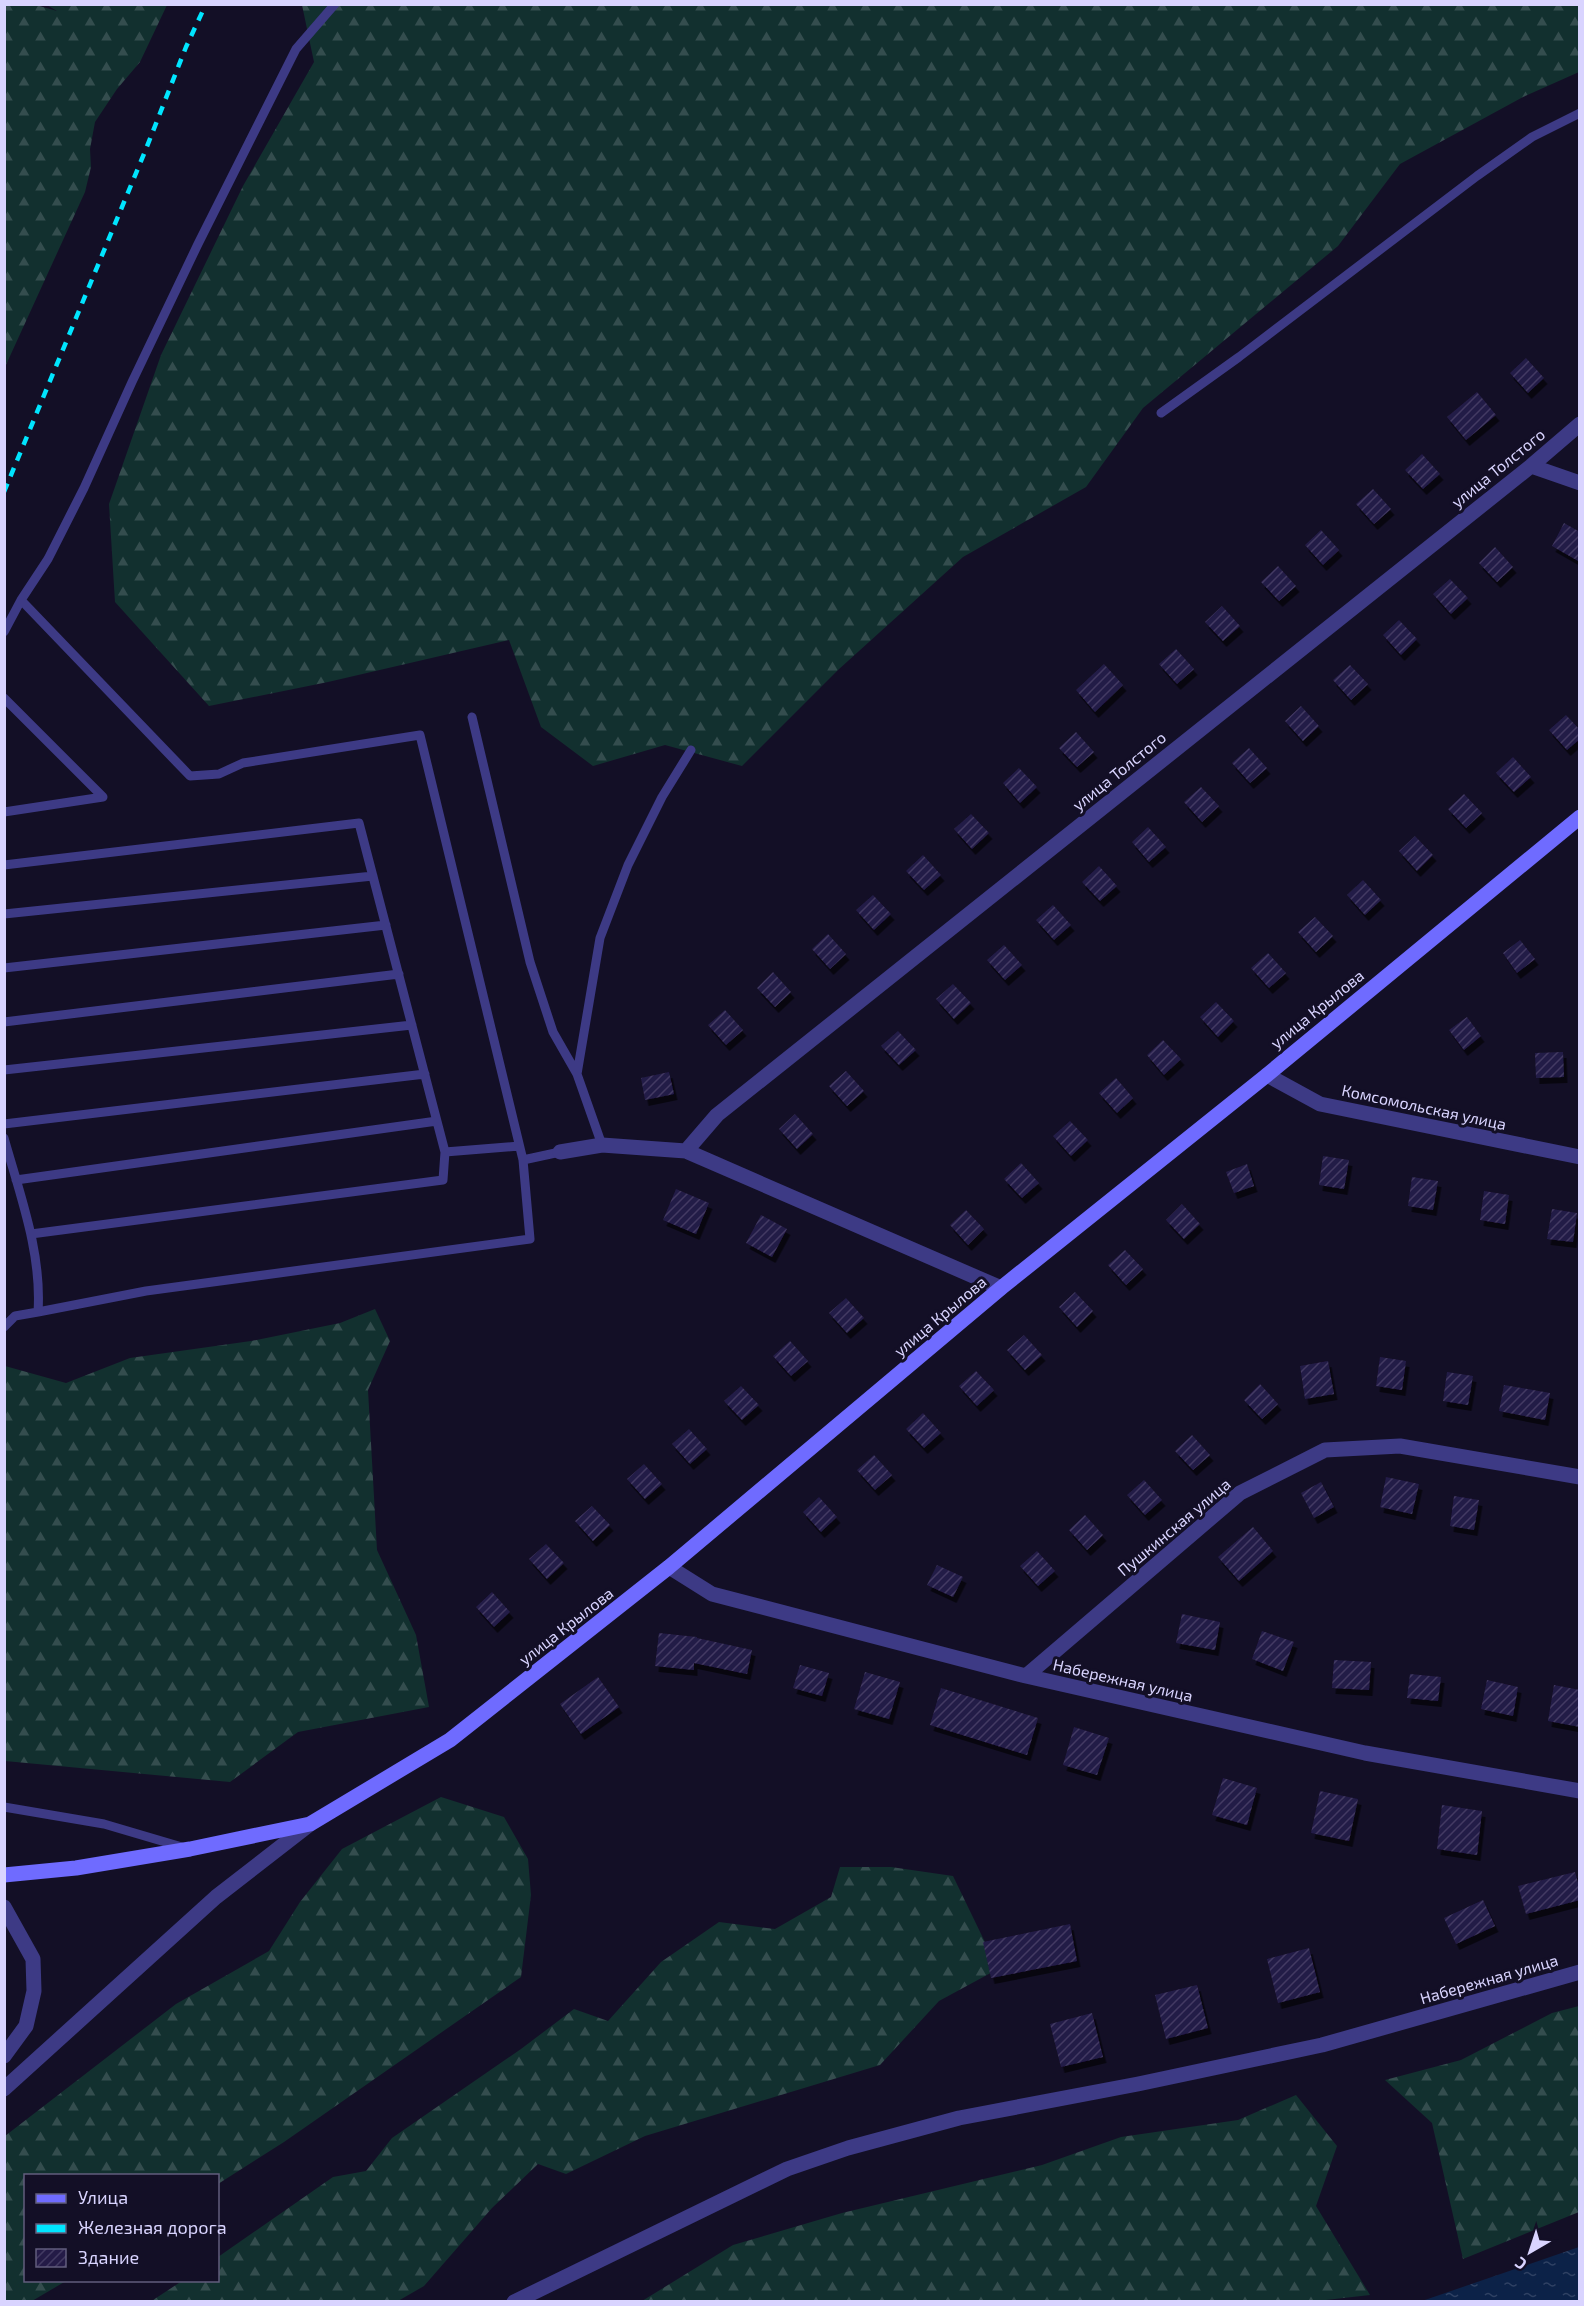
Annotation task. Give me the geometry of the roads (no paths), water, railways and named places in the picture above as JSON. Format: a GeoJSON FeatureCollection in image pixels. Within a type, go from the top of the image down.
{"type":"FeatureCollection","features":[{"type":"Feature","properties":{"kind":"main road","name":"улица Крылова"},"geometry":{"type":"LineString","coordinates":[[4,1875],[76,1868],[190,1849],[310,1824],[450,1740],[669,1567],[1001,1288],[1267,1075],[1580,817]]}},
{"type":"Feature","properties":{"kind":"street","name":"улица Толстого"},"geometry":{"type":"LineString","coordinates":[[686,1151],[717,1115],[1531,466],[1580,424]]}},
{"type":"Feature","properties":{"kind":"street"},"geometry":{"type":"LineString","coordinates":[[1531,466],[1580,483]]}},
{"type":"Feature","properties":{"kind":"street","name":"Комсомольская улица"},"geometry":{"type":"LineString","coordinates":[[1267,1075],[1320,1104],[1580,1157]]}},
{"type":"Feature","properties":{"kind":"street"},"geometry":{"type":"LineString","coordinates":[[560,1152],[602,1145],[686,1151],[1001,1288]]}},
{"type":"Feature","properties":{"kind":"street","name":"Пушкинская улица"},"geometry":{"type":"LineString","coordinates":[[1026,1676],[1240,1493],[1325,1450],[1400,1446],[1580,1477]]}},
{"type":"Feature","properties":{"kind":"street","name":"Набережная улица"},"geometry":{"type":"LineString","coordinates":[[669,1567],[712,1594],[1026,1676],[1365,1753],[1580,1791]]}},
{"type":"Feature","properties":{"kind":"street"},"geometry":{"type":"LineString","coordinates":[[4,2090],[216,1897],[310,1824]]}},
{"type":"Feature","properties":{"kind":"street"},"geometry":{"type":"LineString","coordinates":[[4,1907],[33,1959],[34,1991],[26,2026],[4,2056]]}},
{"type":"Feature","properties":{"kind":"street","name":"Набережная улица"},"geometry":{"type":"LineString","coordinates":[[514,2301],[788,2169],[848,2148],[959,2118],[1322,2046],[1580,1972]]}},
{"type":"Feature","properties":{"kind":"lane"},"geometry":{"type":"LineString","coordinates":[[4,632],[21,600],[48,559],[84,488],[188,266],[296,49],[335,4]]}},
{"type":"Feature","properties":{"kind":"lane"},"geometry":{"type":"LineString","coordinates":[[1161,413],[1443,204],[1477,176],[1532,137],[1580,113]]}},
{"type":"Feature","properties":{"kind":"lane"},"geometry":{"type":"LineString","coordinates":[[4,1326],[15,1316],[146,1291],[530,1239],[523,1160],[420,735],[243,763],[219,774],[190,777],[21,600]]}},
{"type":"Feature","properties":{"kind":"lane"},"geometry":{"type":"LineString","coordinates":[[4,698],[103,797],[4,812]]}},
{"type":"Feature","properties":{"kind":"lane"},"geometry":{"type":"LineString","coordinates":[[472,717],[530,962],[553,1032],[577,1074],[602,1145]]}},
{"type":"Feature","properties":{"kind":"lane"},"geometry":{"type":"LineString","coordinates":[[577,1074],[585,1039],[600,938],[628,865],[662,797],[691,750]]}},
{"type":"Feature","properties":{"kind":"lane"},"geometry":{"type":"LineString","coordinates":[[4,865],[359,822],[445,1152],[442,1179],[31,1234]]}},
{"type":"Feature","properties":{"kind":"lane"},"geometry":{"type":"LineString","coordinates":[[4,914],[373,876]]}},
{"type":"Feature","properties":{"kind":"lane"},"geometry":{"type":"LineString","coordinates":[[4,968],[386,925]]}},
{"type":"Feature","properties":{"kind":"lane"},"geometry":{"type":"LineString","coordinates":[[4,1022],[399,974]]}},
{"type":"Feature","properties":{"kind":"lane"},"geometry":{"type":"LineString","coordinates":[[4,1071],[412,1025]]}},
{"type":"Feature","properties":{"kind":"lane"},"geometry":{"type":"LineString","coordinates":[[4,1124],[425,1074]]}},
{"type":"Feature","properties":{"kind":"lane"},"geometry":{"type":"LineString","coordinates":[[16,1180],[437,1121]]}},
{"type":"Feature","properties":{"kind":"lane"},"geometry":{"type":"LineString","coordinates":[[4,1138],[31,1234],[39,1291],[38,1312]]}},
{"type":"Feature","properties":{"kind":"lane"},"geometry":{"type":"LineString","coordinates":[[445,1152],[519,1146]]}},
{"type":"Feature","properties":{"kind":"lane"},"geometry":{"type":"LineString","coordinates":[[523,1160],[560,1152]]}},
{"type":"Feature","properties":{"kind":"lane"},"geometry":{"type":"LineString","coordinates":[[4,1807],[104,1824],[190,1849]]}},
{"type":"Feature","properties":{"kind":"water"},"geometry":{"type":"Polygon","coordinates":[[[1579,2247],[1579,2301],[1422,2301],[1579,2247]]]}},
{"type":"Feature","properties":{"kind":"railway"},"geometry":{"type":"LineString","coordinates":[[4,492],[186,47],[206,4]]}}]}
